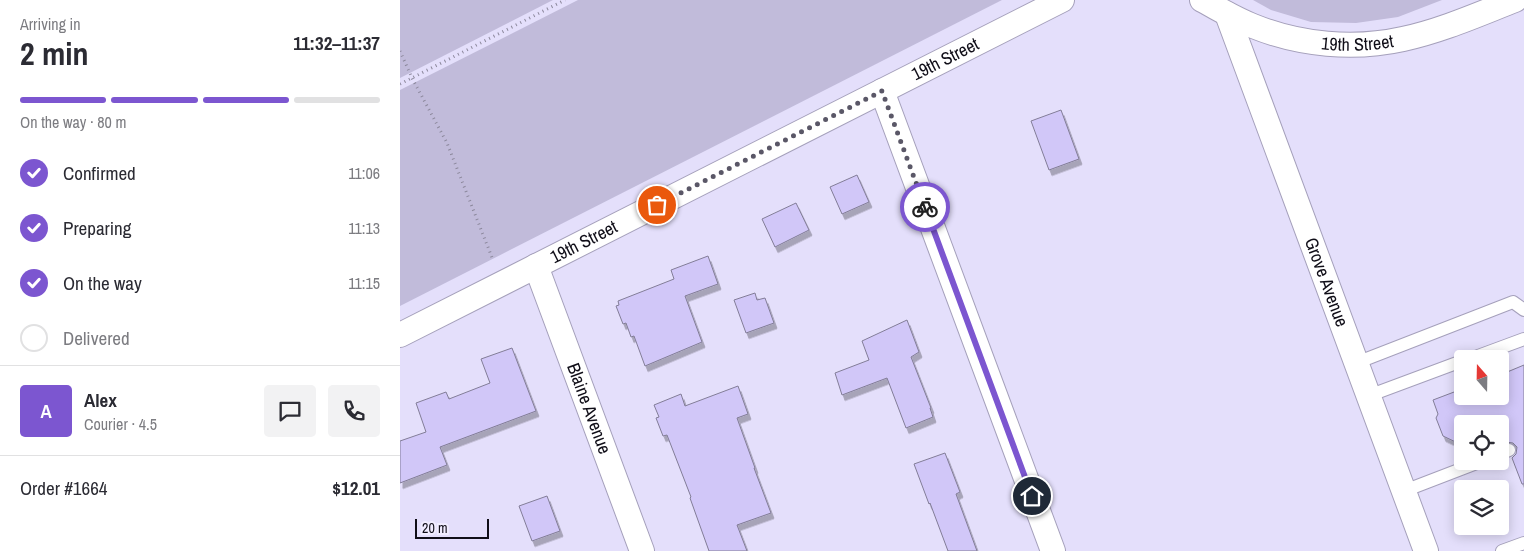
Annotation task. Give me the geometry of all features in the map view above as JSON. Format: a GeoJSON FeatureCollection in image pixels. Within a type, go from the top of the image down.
{"type":"FeatureCollection","features":[{"type":"Feature","properties":{"kind":"street","name":"19th Street"},"geometry":{"type":"LineString","coordinates":[[400,335],[1062,0]]}},
{"type":"Feature","properties":{"kind":"street","name":"19th Street"},"geometry":{"type":"LineString","coordinates":[[1202,0],[1226,14],[1272,33],[1316,43],[1338,45],[1382,43],[1404,39],[1437,29],[1515,0]]}},
{"type":"Feature","properties":{"kind":"street","name":"Grove Avenue"},"geometry":{"type":"LineString","coordinates":[[1226,14],[1426,551]]}},
{"type":"Feature","properties":{"kind":"street"},"geometry":{"type":"LineString","coordinates":[[882,91],[1053,551]]}},
{"type":"Feature","properties":{"kind":"street","name":"Blaine Avenue"},"geometry":{"type":"LineString","coordinates":[[536,266],[642,551]]}},
{"type":"Feature","properties":{"kind":"lane"},"geometry":{"type":"LineString","coordinates":[[1356,363],[1513,302],[1524,310]]}},
{"type":"Feature","properties":{"kind":"lane"},"geometry":{"type":"LineString","coordinates":[[1494,350],[1524,339]]}},
{"type":"Feature","properties":{"kind":"lane"},"geometry":{"type":"LineString","coordinates":[[1368,396],[1454,364]]}},
{"type":"Feature","properties":{"kind":"lane"},"geometry":{"type":"LineString","coordinates":[[1404,492],[1459,470]]}},
{"type":"Feature","properties":{"kind":"lane"},"geometry":{"type":"LineString","coordinates":[[1502,551],[1524,543]]}},
{"type":"Feature","properties":{"kind":"path"},"geometry":{"type":"LineString","coordinates":[[400,84],[565,0]]}},
{"type":"Feature","properties":{"kind":"path"},"geometry":{"type":"LineString","coordinates":[[400,51],[412,78],[447,143],[490,253],[504,282]]}},
{"type":"Feature","properties":{"kind":"shaded area"},"geometry":{"type":"Polygon","coordinates":[[[400,0],[553,0],[400,78],[400,0]]]}},
{"type":"Feature","properties":{"kind":"shaded area"},"geometry":{"type":"Polygon","coordinates":[[[578,0],[1002,0],[400,306],[400,90],[578,0]]]}},
{"type":"Feature","properties":{"kind":"shaded area"},"geometry":{"type":"Polygon","coordinates":[[[1253,0],[1442,0],[1398,17],[1356,23],[1311,22],[1271,10],[1253,0]]]}},
{"type":"Feature","properties":{"kind":"building"},"geometry":{"type":"Polygon","coordinates":[[[1061,110],[1079,159],[1049,170],[1031,121],[1061,110]]]}},
{"type":"Feature","properties":{"kind":"building"},"geometry":{"type":"Polygon","coordinates":[[[857,175],[869,202],[842,214],[830,187],[857,175]]]}},
{"type":"Feature","properties":{"kind":"building"},"geometry":{"type":"Polygon","coordinates":[[[796,203],[809,230],[775,247],[762,219],[796,203]]]}},
{"type":"Feature","properties":{"kind":"building"},"geometry":{"type":"Polygon","coordinates":[[[708,256],[718,284],[685,296],[702,342],[645,366],[634,336],[631,337],[626,323],[623,324],[616,306],[619,305],[618,301],[674,279],[671,270],[708,256]]]}},
{"type":"Feature","properties":{"kind":"building"},"geometry":{"type":"Polygon","coordinates":[[[755,293],[757,300],[765,298],[774,323],[746,333],[734,300],[755,293]]]}},
{"type":"Feature","properties":{"kind":"building"},"geometry":{"type":"Polygon","coordinates":[[[907,320],[919,352],[911,357],[933,417],[906,428],[887,378],[842,395],[835,373],[869,360],[862,341],[907,320]]]}},
{"type":"Feature","properties":{"kind":"building"},"geometry":{"type":"Polygon","coordinates":[[[512,348],[536,411],[440,447],[447,465],[400,483],[400,441],[426,432],[416,403],[446,392],[449,399],[490,383],[481,359],[512,348]]]}},
{"type":"Feature","properties":{"kind":"building"},"geometry":{"type":"Polygon","coordinates":[[[1524,365],[1524,484],[1522,484],[1512,458],[1516,454],[1517,447],[1509,442],[1509,415],[1454,415],[1454,441],[1443,436],[1436,418],[1438,414],[1433,400],[1454,392],[1454,405],[1509,405],[1509,371],[1524,365]]]}},
{"type":"Feature","properties":{"kind":"building"},"geometry":{"type":"Polygon","coordinates":[[[738,386],[748,414],[737,418],[771,513],[737,525],[747,551],[709,551],[667,435],[663,436],[656,418],[659,417],[654,405],[681,394],[685,406],[738,386]]]}},
{"type":"Feature","properties":{"kind":"building"},"geometry":{"type":"Polygon","coordinates":[[[945,453],[960,492],[956,494],[977,551],[948,551],[914,464],[945,453]]]}},
{"type":"Feature","properties":{"kind":"building"},"geometry":{"type":"Polygon","coordinates":[[[547,496],[560,531],[532,541],[519,506],[547,496]]]}},
{"type":"Feature","properties":{"kind":"way so far"},"geometry":{"type":"LineString","coordinates":[[657,205],[882,91],[925,207]]}},
{"type":"Feature","properties":{"kind":"route"},"geometry":{"type":"LineString","coordinates":[[925,207],[1032,496]]}}]}
